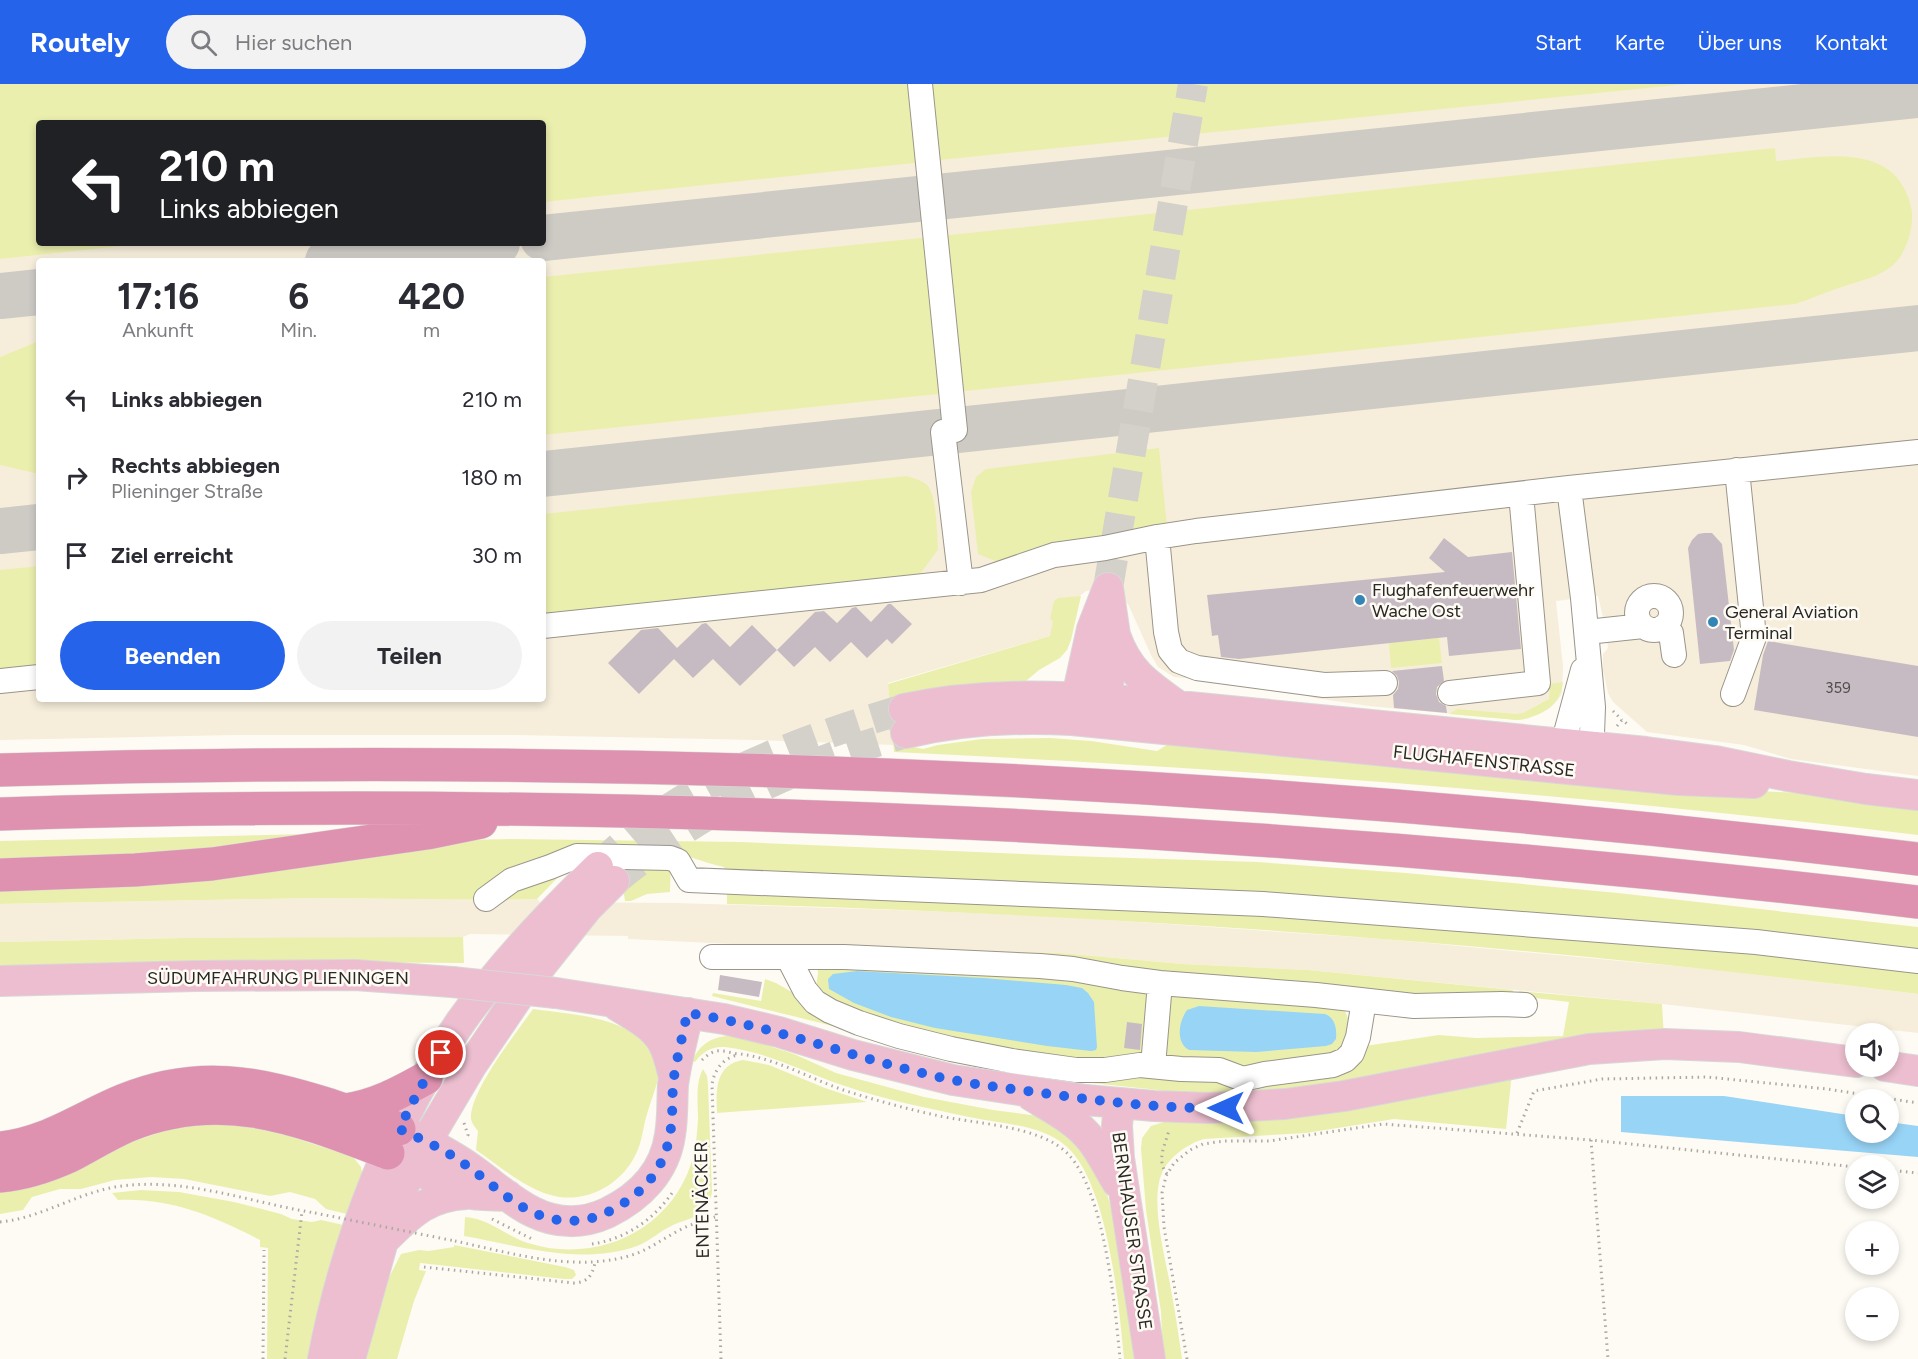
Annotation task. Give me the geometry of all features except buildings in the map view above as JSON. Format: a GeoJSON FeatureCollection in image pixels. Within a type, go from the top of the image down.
{"type":"FeatureCollection","features":[{"type":"Feature","properties":{"kind":"highway"},"geometry":{"type":"LineString","coordinates":[[0,770],[208,766],[473,765],[750,770],[1014,781],[1254,795],[1449,810],[1720,836],[1918,859]]}},
{"type":"Feature","properties":{"kind":"highway"},"geometry":{"type":"LineString","coordinates":[[0,814],[288,809],[535,809],[806,816],[1060,827],[1506,859],[1735,881],[1918,902]]}},
{"type":"Feature","properties":{"kind":"highway"},"geometry":{"type":"LineString","coordinates":[[0,875],[135,870],[243,860],[427,834],[535,809]]}},
{"type":"Feature","properties":{"kind":"highway"},"geometry":{"type":"LineString","coordinates":[[345,1110],[382,1101],[426,1078]]}},
{"type":"Feature","properties":{"kind":"highway"},"geometry":{"type":"LineString","coordinates":[[0,1148],[46,1137],[135,1095],[194,1082],[218,1081],[261,1086],[345,1110],[407,1147]]}},
{"type":"Feature","properties":{"kind":"highway"},"geometry":{"type":"LineString","coordinates":[[0,1176],[52,1164],[108,1135],[150,1118],[200,1108],[232,1107],[267,1113],[353,1140],[407,1147]]}},
{"type":"Feature","properties":{"kind":"main road"},"geometry":{"type":"LineString","coordinates":[[1074,708],[1092,629],[1108,588],[1115,635],[1123,656],[1148,684],[1178,706]]}},
{"type":"Feature","properties":{"kind":"main road"},"geometry":{"type":"LineString","coordinates":[[905,721],[948,701],[989,697],[1048,696],[1074,708],[1104,711],[1115,635]]}},
{"type":"Feature","properties":{"kind":"main road","name":"FLUGHAFENSTRASSE"},"geometry":{"type":"LineString","coordinates":[[1104,711],[1178,706],[1573,753],[1679,780],[1866,789]]}},
{"type":"Feature","properties":{"kind":"main road","name":"FLUGHAFENSTRASSE"},"geometry":{"type":"LineString","coordinates":[[1104,711],[1573,753],[1646,752],[1715,761],[1866,789],[1918,795]]}},
{"type":"Feature","properties":{"kind":"main road"},"geometry":{"type":"LineString","coordinates":[[322,1359],[351,1245],[407,1147],[471,1066],[528,982],[587,908],[606,874],[547,917],[502,968],[462,1020],[426,1078],[407,1147],[404,1185],[383,1241],[350,1359]]}},
{"type":"Feature","properties":{"kind":"main road","name":"SÜDUMFAHRUNG PLIENINGEN"},"geometry":{"type":"LineString","coordinates":[[0,981],[355,975],[452,981],[556,993],[724,1019],[779,1032],[938,1077],[1119,1104],[1173,1107],[1244,1093],[1285,1104],[1344,1096],[1590,1049],[1665,1044],[1739,1047],[1845,1061]]}},
{"type":"Feature","properties":{"kind":"main road"},"geometry":{"type":"LineString","coordinates":[[610,1001],[645,1023],[687,1070]]}},
{"type":"Feature","properties":{"kind":"main road"},"geometry":{"type":"LineString","coordinates":[[407,1147],[446,1186],[498,1207],[522,1206],[548,1219],[566,1222],[593,1218],[616,1208],[651,1180],[664,1158],[687,1070],[687,1013]]}},
{"type":"Feature","properties":{"kind":"main road"},"geometry":{"type":"LineString","coordinates":[[1899,1068],[1918,1071]]}},
{"type":"Feature","properties":{"kind":"main road"},"geometry":{"type":"LineString","coordinates":[[1025,1091],[1084,1132],[1098,1150],[1125,1196]]}},
{"type":"Feature","properties":{"kind":"main road","name":"BERNHAUSER STRASSE"},"geometry":{"type":"LineString","coordinates":[[1119,1104],[1117,1144],[1150,1359]]}},
{"type":"Feature","properties":{"kind":"main road"},"geometry":{"type":"LineString","coordinates":[[407,1147],[453,1156],[498,1207]]}},
{"type":"Feature","properties":{"kind":"main road"},"geometry":{"type":"LineString","coordinates":[[383,1241],[408,1216],[424,1205],[449,1195],[466,1194]]}},
{"type":"Feature","properties":{"kind":"lane"},"geometry":{"type":"LineString","coordinates":[[920,84],[961,583]]}},
{"type":"Feature","properties":{"kind":"lane"},"geometry":{"type":"LineString","coordinates":[[546,626],[961,583],[981,580],[1054,555],[1105,548],[1157,537],[1569,488],[1918,452]]}},
{"type":"Feature","properties":{"kind":"lane"},"geometry":{"type":"LineString","coordinates":[[1732,694],[1754,637],[1737,470]]}},
{"type":"Feature","properties":{"kind":"lane"},"geometry":{"type":"LineString","coordinates":[[1569,488],[1593,707],[1592,730],[1573,753]]}},
{"type":"Feature","properties":{"kind":"lane"},"geometry":{"type":"LineString","coordinates":[[1450,693],[1538,683],[1521,494]]}},
{"type":"Feature","properties":{"kind":"lane"},"geometry":{"type":"LineString","coordinates":[[1157,537],[1166,632],[1170,650],[1179,661],[1197,668],[1324,685],[1385,683]]}},
{"type":"Feature","properties":{"kind":"lane"},"geometry":{"type":"LineString","coordinates":[[1587,644],[1653,627],[1671,633],[1674,655]]}},
{"type":"Feature","properties":{"kind":"lane"},"geometry":{"type":"LineString","coordinates":[[1573,753],[1587,644]]}},
{"type":"Feature","properties":{"kind":"lane"},"geometry":{"type":"LineString","coordinates":[[0,681],[36,677]]}},
{"type":"Feature","properties":{"kind":"lane"},"geometry":{"type":"LineString","coordinates":[[1593,707],[1612,732],[1646,752]]}},
{"type":"Feature","properties":{"kind":"lane"},"geometry":{"type":"LineString","coordinates":[[486,899],[512,880],[577,856],[670,858],[678,861],[689,880],[1263,904],[1756,942],[1918,961]]}},
{"type":"Feature","properties":{"kind":"lane"},"geometry":{"type":"LineString","coordinates":[[712,957],[844,957],[1040,966],[1160,983],[1423,1006],[1525,1005]]}},
{"type":"Feature","properties":{"kind":"lane"},"geometry":{"type":"LineString","coordinates":[[788,957],[805,990],[815,1002],[830,1011],[873,1029],[951,1049],[1044,1066],[1086,1071],[1137,1066],[1181,1070],[1219,1070],[1244,1093],[1265,1074],[1328,1066],[1345,1060],[1352,1053],[1357,1042],[1364,1001]]}},
{"type":"Feature","properties":{"kind":"lane"},"geometry":{"type":"LineString","coordinates":[[1154,1066],[1160,983]]}},
{"type":"Feature","properties":{"kind":"path"},"geometry":{"type":"LineString","coordinates":[[687,1070],[717,1051],[739,1054],[766,1060],[827,1085],[886,1103],[1037,1135],[1063,1149],[1082,1175],[1097,1215],[1113,1289],[1120,1359]]}},
{"type":"Feature","properties":{"kind":"path","name":"ENTENÄCKER"},"geometry":{"type":"LineString","coordinates":[[721,1359],[712,1082],[722,1063],[731,1056],[739,1054]]}},
{"type":"Feature","properties":{"kind":"path"},"geometry":{"type":"LineString","coordinates":[[1517,1133],[1534,1091],[1602,1079],[1707,1077],[1827,1089],[1918,1103]]}},
{"type":"Feature","properties":{"kind":"path"},"geometry":{"type":"LineString","coordinates":[[1167,1174],[1162,1167],[1161,1158],[1173,1107]]}},
{"type":"Feature","properties":{"kind":"path"},"geometry":{"type":"LineString","coordinates":[[1187,1359],[1162,1215],[1162,1193],[1167,1174],[1174,1163],[1197,1146],[1211,1142],[1269,1141],[1383,1124],[1517,1133],[1845,1166]]}},
{"type":"Feature","properties":{"kind":"path"},"geometry":{"type":"LineString","coordinates":[[1591,1140],[1608,1359]]}},
{"type":"Feature","properties":{"kind":"path"},"geometry":{"type":"LineString","coordinates":[[1899,1171],[1918,1173]]}},
{"type":"Feature","properties":{"kind":"path"},"geometry":{"type":"LineString","coordinates":[[0,1222],[42,1213],[107,1189],[155,1183],[196,1188],[556,1260],[595,1263],[640,1252],[680,1230],[715,1217]]}},
{"type":"Feature","properties":{"kind":"path"},"geometry":{"type":"LineString","coordinates":[[586,1245],[609,1240],[637,1227],[657,1212],[676,1187]]}},
{"type":"Feature","properties":{"kind":"path"},"geometry":{"type":"LineString","coordinates":[[498,1207],[521,1235],[539,1241]]}},
{"type":"Feature","properties":{"kind":"path"},"geometry":{"type":"LineString","coordinates":[[285,1359],[302,1210]]}},
{"type":"Feature","properties":{"kind":"path"},"geometry":{"type":"LineString","coordinates":[[264,1250],[264,1359]]}},
{"type":"Feature","properties":{"kind":"path"},"geometry":{"type":"LineString","coordinates":[[424,1267],[579,1283],[587,1280],[591,1275],[595,1263]]}},
{"type":"Feature","properties":{"kind":"shaded area"},"geometry":{"type":"Polygon","coordinates":[[[0,84],[1918,84],[1918,776],[1791,759],[1744,745],[1647,732],[1613,702],[1608,693],[1603,670],[1603,654],[1608,648],[1598,596],[1556,601],[1563,666],[1562,693],[1550,708],[1527,719],[1517,720],[1369,706],[1315,698],[1268,686],[1174,677],[1158,667],[1129,606],[1123,597],[1108,588],[1086,591],[1072,602],[1050,636],[888,683],[894,745],[515,735],[235,735],[0,740],[0,84]]]}},
{"type":"Feature","properties":{"kind":"shaded area"},"geometry":{"type":"Polygon","coordinates":[[[313,898],[537,899],[540,902],[677,903],[1051,916],[1384,939],[1718,970],[1918,994],[1918,1033],[1899,1031],[1899,1023],[1845,1025],[1662,1004],[1308,970],[1183,964],[1060,953],[793,947],[628,939],[628,936],[470,934],[450,938],[183,938],[0,942],[0,904],[313,898]]]}},
{"type":"Feature","properties":{"kind":"green space"},"geometry":{"type":"Polygon","coordinates":[[[0,84],[918,84],[924,162],[546,202],[546,120],[36,120],[36,246],[122,246],[0,259],[0,84]]]}},
{"type":"Feature","properties":{"kind":"green space"},"geometry":{"type":"Polygon","coordinates":[[[922,84],[1687,84],[930,161],[922,84]]]}},
{"type":"Feature","properties":{"kind":"green space"},"geometry":{"type":"Polygon","coordinates":[[[1775,148],[1776,161],[1810,157],[1848,157],[1882,166],[1895,175],[1905,190],[1912,209],[1908,239],[1896,262],[1875,276],[1795,304],[956,392],[940,236],[1775,148]]]}},
{"type":"Feature","properties":{"kind":"green space"},"geometry":{"type":"Polygon","coordinates":[[[930,237],[947,393],[546,435],[546,277],[930,237]]]}},
{"type":"Feature","properties":{"kind":"green space"},"geometry":{"type":"Polygon","coordinates":[[[36,342],[36,473],[0,465],[0,357],[36,342]]]}},
{"type":"Feature","properties":{"kind":"green space"},"geometry":{"type":"Polygon","coordinates":[[[1159,448],[1167,526],[1000,563],[978,554],[971,492],[976,477],[986,469],[1159,448]]]}},
{"type":"Feature","properties":{"kind":"green space"},"geometry":{"type":"Polygon","coordinates":[[[906,476],[920,480],[930,490],[936,516],[938,550],[917,578],[546,617],[546,514],[906,476]]]}},
{"type":"Feature","properties":{"kind":"green space"},"geometry":{"type":"Polygon","coordinates":[[[36,566],[36,671],[0,675],[0,570],[36,566]]]}},
{"type":"Feature","properties":{"kind":"green space"},"geometry":{"type":"Polygon","coordinates":[[[1081,596],[1071,640],[1067,650],[1060,658],[1039,670],[1026,681],[908,740],[914,747],[923,749],[982,739],[1050,738],[1091,741],[1157,751],[1170,743],[1698,789],[1806,793],[1918,805],[1918,835],[1663,807],[1407,784],[1279,774],[894,752],[888,684],[1050,636],[1053,621],[1050,619],[1054,601],[1058,598],[1081,596]]]}},
{"type":"Feature","properties":{"kind":"green space"},"geometry":{"type":"Polygon","coordinates":[[[1439,638],[1442,663],[1391,668],[1389,643],[1439,638]]]}},
{"type":"Feature","properties":{"kind":"green space"},"geometry":{"type":"Polygon","coordinates":[[[1563,682],[1558,698],[1553,704],[1533,716],[1517,720],[1449,714],[1457,709],[1523,713],[1549,699],[1550,684],[1563,682]]]}},
{"type":"Feature","properties":{"kind":"green space"},"geometry":{"type":"Polygon","coordinates":[[[308,834],[310,843],[0,864],[0,841],[308,834]]]}},
{"type":"Feature","properties":{"kind":"green space"},"geometry":{"type":"Polygon","coordinates":[[[462,840],[741,842],[1258,862],[1618,893],[1918,927],[1918,994],[1621,960],[1324,934],[1025,916],[727,904],[724,867],[671,854],[670,892],[647,894],[631,901],[625,901],[622,882],[566,869],[537,899],[313,898],[0,904],[0,885],[462,840]]]}},
{"type":"Feature","properties":{"kind":"green space"},"geometry":{"type":"Polygon","coordinates":[[[463,937],[464,963],[305,962],[0,968],[0,942],[183,938],[463,937]]]}},
{"type":"Feature","properties":{"kind":"green space"},"geometry":{"type":"Polygon","coordinates":[[[815,947],[1060,953],[1183,964],[1308,970],[1513,990],[1511,996],[1439,1001],[1349,992],[1345,1011],[1352,1028],[1365,1046],[1439,1035],[1476,1038],[1563,1036],[1569,1002],[1518,996],[1519,991],[1662,1004],[1664,1038],[1292,1089],[1226,1093],[1176,1092],[1092,1083],[1092,1064],[861,1033],[712,996],[713,993],[761,1001],[765,979],[797,995],[816,987],[818,973],[815,947]]]}},
{"type":"Feature","properties":{"kind":"green space"},"geometry":{"type":"Polygon","coordinates":[[[533,1009],[585,1016],[620,1026],[647,1046],[655,1061],[657,1083],[640,1145],[629,1166],[620,1176],[599,1191],[573,1197],[547,1194],[519,1180],[476,1150],[478,1131],[471,1119],[472,1107],[495,1062],[533,1009]]]}},
{"type":"Feature","properties":{"kind":"green space"},"geometry":{"type":"Polygon","coordinates":[[[726,1036],[759,1040],[763,1044],[794,1054],[836,1073],[924,1097],[993,1110],[1037,1114],[1063,1124],[1103,1181],[1117,1227],[1141,1359],[1124,1359],[1115,1278],[1102,1216],[1081,1165],[1067,1147],[1057,1139],[1021,1126],[969,1117],[860,1091],[757,1053],[725,1047],[716,1048],[701,1055],[695,1062],[692,1061],[705,1044],[726,1036]]]}},
{"type":"Feature","properties":{"kind":"green space"},"geometry":{"type":"Polygon","coordinates":[[[743,1060],[769,1065],[867,1102],[717,1113],[717,1087],[722,1073],[727,1067],[743,1060]]]}},
{"type":"Feature","properties":{"kind":"green space"},"geometry":{"type":"Polygon","coordinates":[[[703,1069],[708,1085],[712,1192],[707,1207],[698,1215],[673,1225],[637,1246],[616,1252],[594,1254],[529,1249],[464,1236],[465,1217],[481,1220],[528,1243],[553,1248],[578,1249],[603,1245],[626,1237],[647,1225],[665,1208],[680,1188],[691,1164],[698,1119],[698,1087],[703,1069]]]}},
{"type":"Feature","properties":{"kind":"green space"},"geometry":{"type":"Polygon","coordinates":[[[1512,1073],[1506,1129],[1394,1119],[1306,1133],[1204,1139],[1179,1152],[1162,1173],[1157,1200],[1160,1233],[1182,1359],[1163,1359],[1161,1312],[1146,1210],[1141,1149],[1142,1138],[1151,1126],[1176,1121],[1215,1122],[1292,1118],[1512,1073]]]}},
{"type":"Feature","properties":{"kind":"green space"},"geometry":{"type":"Polygon","coordinates":[[[199,1124],[241,1125],[286,1135],[353,1157],[361,1167],[363,1177],[351,1215],[326,1209],[315,1199],[290,1192],[270,1196],[184,1179],[151,1177],[115,1180],[81,1189],[60,1189],[32,1197],[23,1210],[0,1214],[0,1187],[170,1129],[199,1124]]]}},
{"type":"Feature","properties":{"kind":"green space"},"geometry":{"type":"Polygon","coordinates":[[[141,1190],[179,1192],[234,1202],[292,1219],[312,1222],[321,1220],[348,1226],[312,1359],[267,1359],[268,1248],[260,1247],[260,1240],[226,1223],[192,1210],[156,1202],[118,1200],[112,1193],[141,1190]]]}},
{"type":"Feature","properties":{"kind":"green space"},"geometry":{"type":"Polygon","coordinates":[[[454,1245],[565,1267],[574,1270],[576,1275],[572,1279],[564,1279],[420,1263],[419,1270],[426,1271],[414,1301],[397,1359],[364,1359],[381,1293],[401,1254],[454,1247],[454,1245]]]}},
{"type":"Feature","properties":{"kind":"water"},"geometry":{"type":"Polygon","coordinates":[[[857,971],[984,978],[1082,988],[1094,1002],[1097,1047],[1096,1050],[1091,1051],[1047,1046],[935,1028],[891,1017],[854,1003],[829,989],[828,979],[833,974],[857,971]]]}},
{"type":"Feature","properties":{"kind":"water"},"geometry":{"type":"Polygon","coordinates":[[[1199,1006],[1325,1014],[1335,1024],[1336,1039],[1332,1044],[1326,1046],[1256,1052],[1189,1050],[1180,1037],[1180,1025],[1187,1010],[1199,1006]]]}},
{"type":"Feature","properties":{"kind":"water"},"geometry":{"type":"Polygon","coordinates":[[[1621,1096],[1724,1096],[1845,1114],[1845,1143],[1899,1143],[1899,1123],[1918,1126],[1918,1157],[1899,1155],[1621,1132],[1621,1096]]]}},
{"type":"Feature","properties":{"kind":"taxiway"},"geometry":{"type":"LineString","coordinates":[[546,238],[1918,95]]}},
{"type":"Feature","properties":{"kind":"taxiway"},"geometry":{"type":"LineString","coordinates":[[356,258],[469,246]]}},
{"type":"Feature","properties":{"kind":"taxiway"},"geometry":{"type":"LineString","coordinates":[[0,296],[36,292]]}},
{"type":"Feature","properties":{"kind":"taxiway"},"geometry":{"type":"LineString","coordinates":[[546,474],[1918,328]]}},
{"type":"Feature","properties":{"kind":"taxiway"},"geometry":{"type":"LineString","coordinates":[[0,531],[36,527]]}},
{"type":"Feature","properties":{"kind":"tunnel"},"geometry":{"type":"LineString","coordinates":[[1108,588],[1193,84]]}},
{"type":"Feature","properties":{"kind":"tunnel"},"geometry":{"type":"LineString","coordinates":[[598,867],[647,824],[711,784],[742,768],[807,741],[904,709]]}},
{"type":"Feature","properties":{"kind":"tunnel"},"geometry":{"type":"LineString","coordinates":[[614,881],[681,832],[752,792],[827,759],[906,733]]}},
{"type":"Feature","properties":{"kind":"place","name":"Flughafenfeuerwehr Wache Ost"},"geometry":{"type":"Point","coordinates":[1360,600]}},
{"type":"Feature","properties":{"kind":"place","name":"General Aviation Terminal"},"geometry":{"type":"Point","coordinates":[1713,622]}},
{"type":"Feature","properties":{"kind":"route"},"geometry":{"type":"LineString","coordinates":[[441,1053],[399,1129],[453,1156],[522,1206],[548,1219],[566,1222],[593,1218],[616,1208],[643,1188],[660,1167],[670,1134],[674,1077],[687,1013],[768,1029],[920,1073],[968,1083],[1119,1104],[1226,1108]]}}]}
